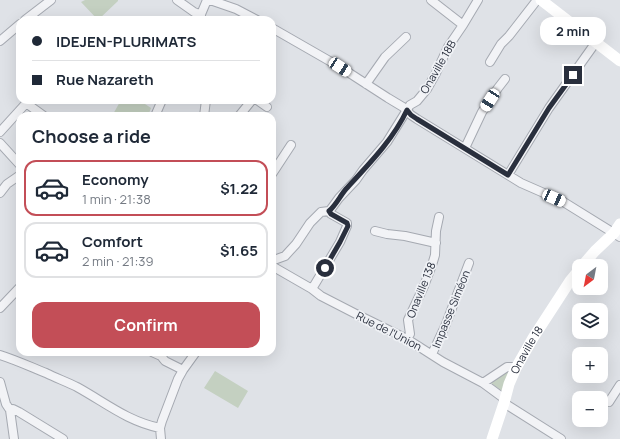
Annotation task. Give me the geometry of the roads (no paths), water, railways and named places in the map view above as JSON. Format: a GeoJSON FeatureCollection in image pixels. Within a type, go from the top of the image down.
{"type":"FeatureCollection","features":[{"type":"Feature","properties":{"kind":"street"},"geometry":{"type":"LineString","coordinates":[[30,16],[51,0]]}},
{"type":"Feature","properties":{"kind":"street"},"geometry":{"type":"LineString","coordinates":[[177,0],[198,16]]}},
{"type":"Feature","properties":{"kind":"street"},"geometry":{"type":"LineString","coordinates":[[201,16],[209,0],[236,9],[249,16]]}},
{"type":"Feature","properties":{"kind":"street"},"geometry":{"type":"LineString","coordinates":[[432,0],[463,25]]}},
{"type":"Feature","properties":{"kind":"street","name":"Onaville 18B"},"geometry":{"type":"LineString","coordinates":[[329,211],[387,142],[410,105],[427,89],[448,47],[478,0]]}},
{"type":"Feature","properties":{"kind":"street"},"geometry":{"type":"LineString","coordinates":[[490,62],[501,44],[537,0]]}},
{"type":"Feature","properties":{"kind":"street"},"geometry":{"type":"LineString","coordinates":[[541,0],[620,61]]}},
{"type":"Feature","properties":{"kind":"street"},"geometry":{"type":"LineString","coordinates":[[0,41],[16,27]]}},
{"type":"Feature","properties":{"kind":"street"},"geometry":{"type":"LineString","coordinates":[[276,30],[340,67],[403,107],[417,119],[521,183],[562,201],[618,232],[595,251],[588,259]]}},
{"type":"Feature","properties":{"kind":"street"},"geometry":{"type":"LineString","coordinates":[[366,84],[385,57],[406,37]]}},
{"type":"Feature","properties":{"kind":"street"},"geometry":{"type":"LineString","coordinates":[[508,175],[549,108],[596,42]]}},
{"type":"Feature","properties":{"kind":"street"},"geometry":{"type":"LineString","coordinates":[[465,148],[482,112],[505,79]]}},
{"type":"Feature","properties":{"kind":"street"},"geometry":{"type":"LineString","coordinates":[[18,112],[25,104]]}},
{"type":"Feature","properties":{"kind":"street"},"geometry":{"type":"LineString","coordinates":[[31,104],[40,112]]}},
{"type":"Feature","properties":{"kind":"street"},"geometry":{"type":"LineString","coordinates":[[242,112],[249,104]]}},
{"type":"Feature","properties":{"kind":"street"},"geometry":{"type":"LineString","coordinates":[[263,104],[267,107]]}},
{"type":"Feature","properties":{"kind":"street"},"geometry":{"type":"LineString","coordinates":[[0,132],[16,114]]}},
{"type":"Feature","properties":{"kind":"street"},"geometry":{"type":"LineString","coordinates":[[0,143],[16,161]]}},
{"type":"Feature","properties":{"kind":"street"},"geometry":{"type":"LineString","coordinates":[[276,168],[291,145]]}},
{"type":"Feature","properties":{"kind":"street"},"geometry":{"type":"LineString","coordinates":[[0,193],[7,184],[16,178]]}},
{"type":"Feature","properties":{"kind":"street"},"geometry":{"type":"LineString","coordinates":[[276,259],[285,256],[296,244],[313,219],[321,212],[329,211],[331,214],[347,223],[348,226],[340,242],[312,289]]}},
{"type":"Feature","properties":{"kind":"street","name":"Onaville 138"},"geometry":{"type":"LineString","coordinates":[[407,339],[410,334],[408,320],[429,275],[435,254],[439,217]]}},
{"type":"Feature","properties":{"kind":"street"},"geometry":{"type":"LineString","coordinates":[[375,231],[436,243]]}},
{"type":"Feature","properties":{"kind":"street","name":"Impasse Siméon"},"geometry":{"type":"LineString","coordinates":[[432,354],[446,324],[469,263]]}},
{"type":"Feature","properties":{"kind":"street","name":"Rue de l'Union"},"geometry":{"type":"LineString","coordinates":[[276,266],[321,296],[407,339],[443,362],[483,383],[505,401],[561,439]]}},
{"type":"Feature","properties":{"kind":"street","name":"Onaville 18"},"geometry":{"type":"LineString","coordinates":[[492,439],[509,384],[516,368],[531,341],[572,279]]}},
{"type":"Feature","properties":{"kind":"street"},"geometry":{"type":"LineString","coordinates":[[0,308],[16,291]]}},
{"type":"Feature","properties":{"kind":"street"},"geometry":{"type":"LineString","coordinates":[[0,354],[73,385],[128,417],[160,428]]}},
{"type":"Feature","properties":{"kind":"street"},"geometry":{"type":"LineString","coordinates":[[161,356],[165,361],[183,370]]}},
{"type":"Feature","properties":{"kind":"street"},"geometry":{"type":"LineString","coordinates":[[161,439],[160,428],[164,414],[178,379],[193,356]]}},
{"type":"Feature","properties":{"kind":"street"},"geometry":{"type":"LineString","coordinates":[[483,383],[507,367],[516,368]]}},
{"type":"Feature","properties":{"kind":"street"},"geometry":{"type":"LineString","coordinates":[[0,382],[6,404],[10,410],[14,439]]}},
{"type":"Feature","properties":{"kind":"street"},"geometry":{"type":"LineString","coordinates":[[609,402],[620,385]]}},
{"type":"Feature","properties":{"kind":"street"},"geometry":{"type":"LineString","coordinates":[[10,410],[13,409],[19,412],[63,439]]}}]}
